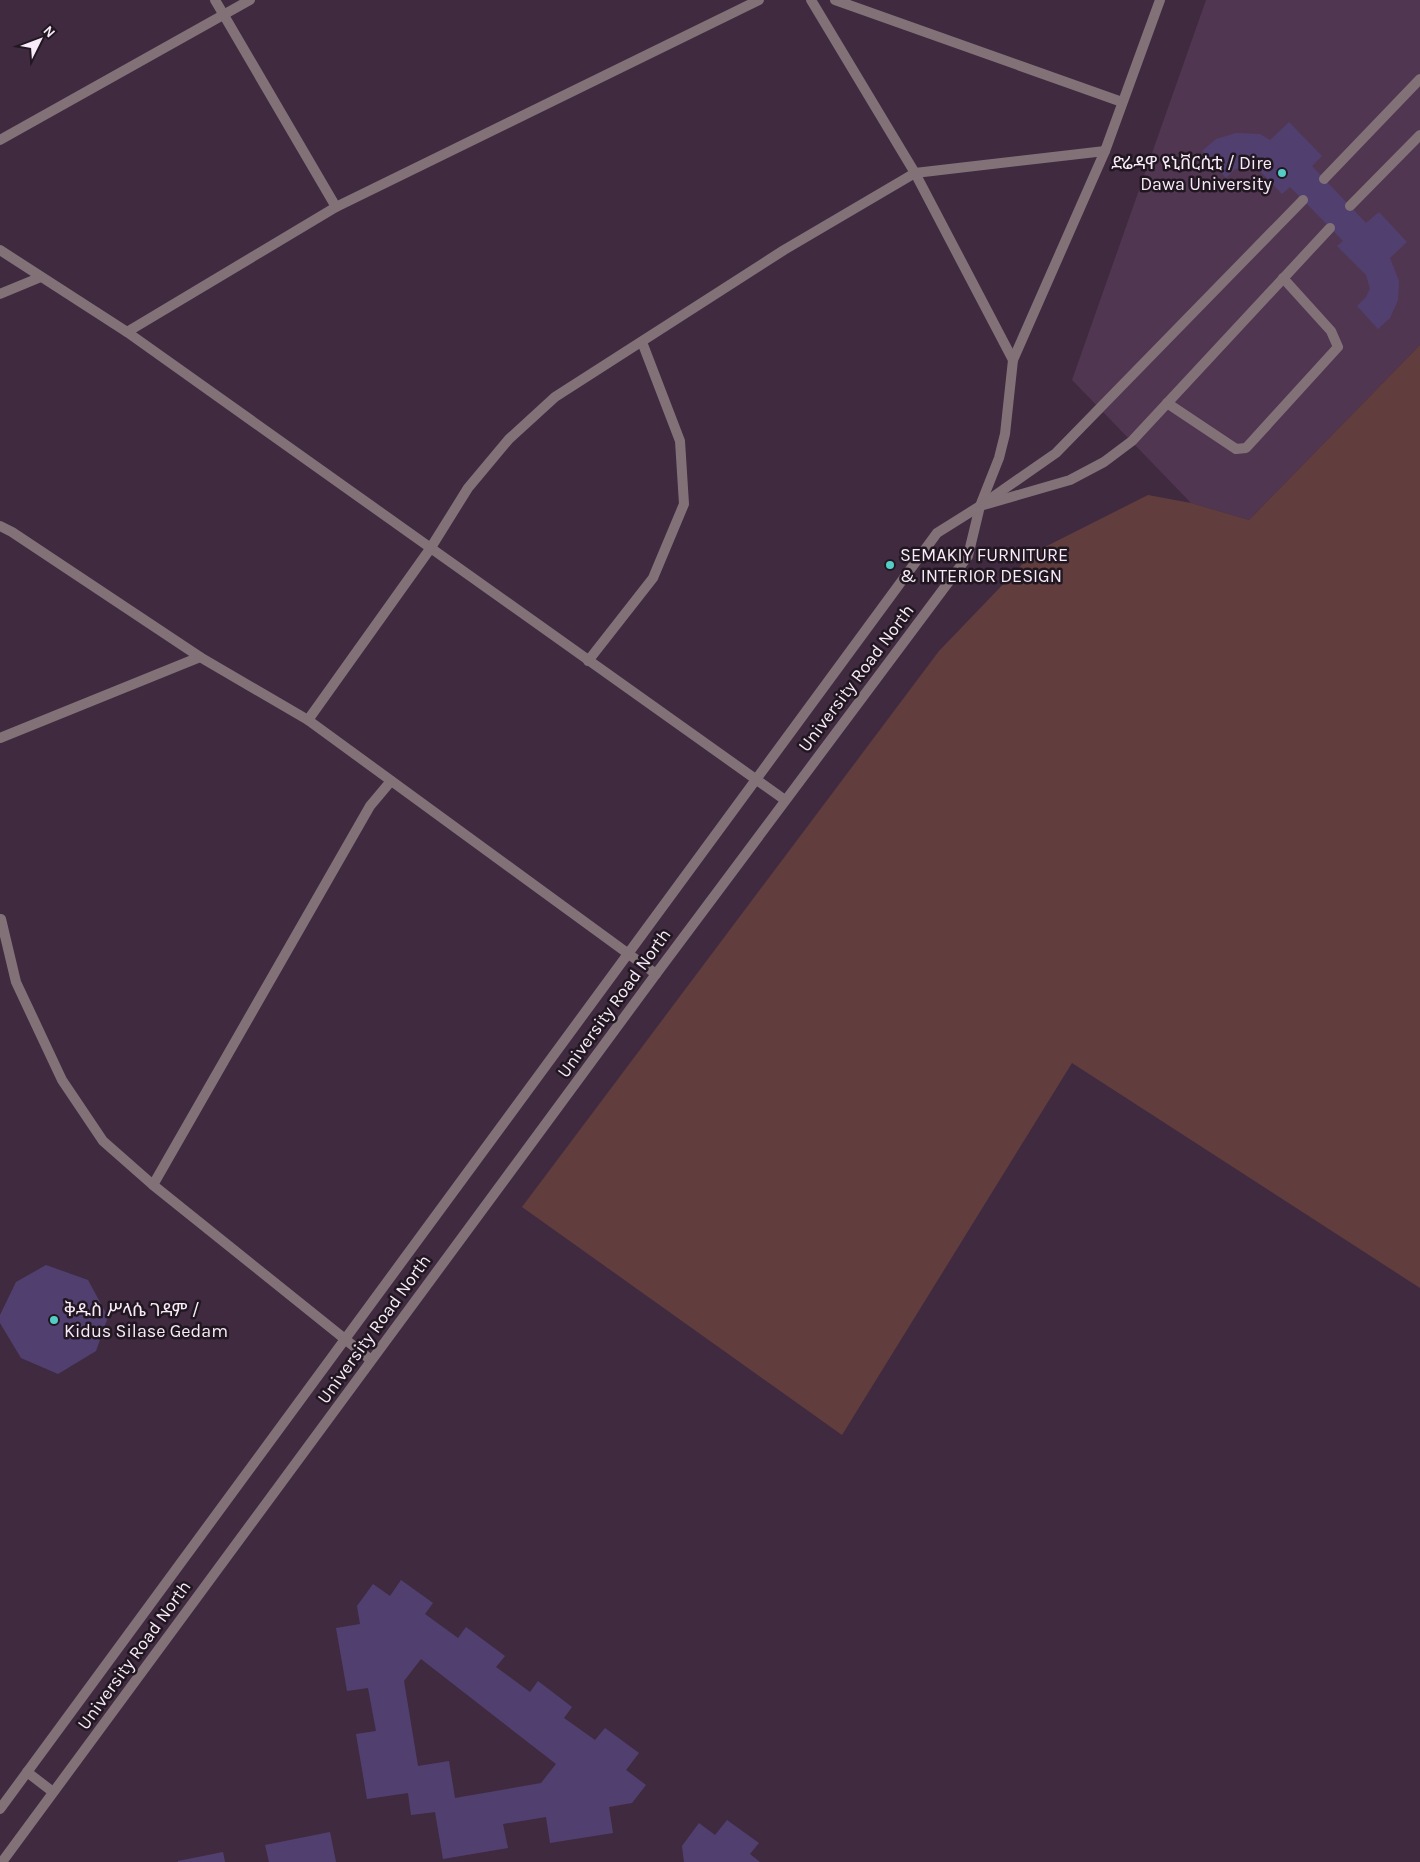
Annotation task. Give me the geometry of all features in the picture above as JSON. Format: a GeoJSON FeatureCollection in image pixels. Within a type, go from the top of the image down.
{"type":"FeatureCollection","features":[{"type":"Feature","properties":{"kind":"street"},"geometry":{"type":"LineString","coordinates":[[215,0],[336,207]]}},
{"type":"Feature","properties":{"kind":"street"},"geometry":{"type":"LineString","coordinates":[[0,140],[250,0]]}},
{"type":"Feature","properties":{"kind":"street"},"geometry":{"type":"LineString","coordinates":[[127,332],[336,207],[759,0]]}},
{"type":"Feature","properties":{"kind":"street"},"geometry":{"type":"LineString","coordinates":[[812,0],[915,173],[1013,360]]}},
{"type":"Feature","properties":{"kind":"street"},"geometry":{"type":"LineString","coordinates":[[835,0],[1122,102]]}},
{"type":"Feature","properties":{"kind":"street"},"geometry":{"type":"LineString","coordinates":[[980,506],[999,458],[1003,442],[1013,360],[1105,151],[1160,0]]}},
{"type":"Feature","properties":{"kind":"street"},"geometry":{"type":"LineString","coordinates":[[1324,179],[1420,79]]}},
{"type":"Feature","properties":{"kind":"street"},"geometry":{"type":"LineString","coordinates":[[1350,206],[1420,135]]}},
{"type":"Feature","properties":{"kind":"street"},"geometry":{"type":"LineString","coordinates":[[308,720],[430,549],[468,488],[509,439],[555,397],[784,250],[915,173],[1105,151]]}},
{"type":"Feature","properties":{"kind":"street"},"geometry":{"type":"LineString","coordinates":[[980,506],[1056,453],[1303,200]]}},
{"type":"Feature","properties":{"kind":"street"},"geometry":{"type":"LineString","coordinates":[[980,506],[1070,480],[1104,462],[1132,441],[1330,228]]}},
{"type":"Feature","properties":{"kind":"street"},"geometry":{"type":"LineString","coordinates":[[0,250],[127,332],[785,800]]}},
{"type":"Feature","properties":{"kind":"street"},"geometry":{"type":"LineString","coordinates":[[0,294],[41,277]]}},
{"type":"Feature","properties":{"kind":"street"},"geometry":{"type":"LineString","coordinates":[[1167,403],[1236,449],[1246,448],[1338,347],[1331,331],[1283,278]]}},
{"type":"Feature","properties":{"kind":"street"},"geometry":{"type":"LineString","coordinates":[[588,661],[653,578],[684,504],[680,441],[642,342]]}},
{"type":"Feature","properties":{"kind":"street","name":"University Road North"},"geometry":{"type":"LineString","coordinates":[[0,1809],[937,532],[980,506]]}},
{"type":"Feature","properties":{"kind":"street","name":"University Road North"},"geometry":{"type":"LineString","coordinates":[[2,1862],[656,974],[968,556],[980,506]]}},
{"type":"Feature","properties":{"kind":"street"},"geometry":{"type":"LineString","coordinates":[[0,526],[200,657],[308,720],[656,974]]}},
{"type":"Feature","properties":{"kind":"street"},"geometry":{"type":"LineString","coordinates":[[0,738],[200,657]]}},
{"type":"Feature","properties":{"kind":"street"},"geometry":{"type":"LineString","coordinates":[[153,1185],[370,806],[391,781]]}},
{"type":"Feature","properties":{"kind":"street"},"geometry":{"type":"LineString","coordinates":[[1,919],[16,982],[62,1080],[103,1141],[153,1185],[371,1360]]}},
{"type":"Feature","properties":{"kind":"street"},"geometry":{"type":"LineString","coordinates":[[27,1772],[53,1792]]}},
{"type":"Feature","properties":{"kind":"shaded area","name":"ድሬዳዋ ዩኒቨርሲቲ / Dire Dawa University"},"geometry":{"type":"Polygon","coordinates":[[[1206,0],[1420,0],[1420,345],[1249,520],[1191,503],[1072,380],[1206,0]]]}},
{"type":"Feature","properties":{"kind":"shaded area"},"geometry":{"type":"Polygon","coordinates":[[[1420,345],[1420,1288],[1072,1063],[842,1435],[522,1207],[939,651],[1033,553],[1148,495],[1191,503],[1249,520],[1420,345]]]}},
{"type":"Feature","properties":{"kind":"building"},"geometry":{"type":"Polygon","coordinates":[[[1289,122],[1322,156],[1312,166],[1366,223],[1379,212],[1407,242],[1390,258],[1399,281],[1398,300],[1390,318],[1378,329],[1357,306],[1366,297],[1370,289],[1366,275],[1337,246],[1343,241],[1303,200],[1290,187],[1282,194],[1258,169],[1247,167],[1235,169],[1226,178],[1202,151],[1216,139],[1236,133],[1260,134],[1270,140],[1289,122]]]}},
{"type":"Feature","properties":{"kind":"building","name":"ቅዱስ ሥላሴ ገዳም / Kidus Silase Gedam"},"geometry":{"type":"Polygon","coordinates":[[[46,1265],[88,1280],[108,1317],[96,1351],[58,1374],[21,1358],[0,1323],[0,1315],[16,1282],[46,1265]]]}},
{"type":"Feature","properties":{"kind":"building"},"geometry":{"type":"Polygon","coordinates":[[[401,1580],[433,1603],[425,1614],[458,1638],[466,1627],[505,1656],[496,1667],[530,1692],[538,1681],[572,1707],[564,1718],[595,1740],[605,1728],[639,1753],[626,1770],[646,1785],[632,1803],[609,1807],[613,1833],[550,1843],[546,1817],[503,1824],[508,1848],[443,1859],[435,1812],[411,1815],[408,1793],[367,1799],[356,1734],[376,1731],[368,1688],[347,1691],[336,1628],[360,1624],[357,1606],[373,1584],[390,1596],[401,1580]],[[421,1659],[404,1681],[418,1766],[449,1761],[455,1798],[541,1783],[556,1764],[421,1659]]]}},
{"type":"Feature","properties":{"kind":"building"},"geometry":{"type":"Polygon","coordinates":[[[727,1820],[759,1843],[750,1854],[760,1862],[684,1862],[682,1846],[699,1823],[715,1835],[727,1820]]]}},
{"type":"Feature","properties":{"kind":"building"},"geometry":{"type":"Polygon","coordinates":[[[330,1832],[336,1862],[269,1862],[265,1845],[330,1832]]]}},
{"type":"Feature","properties":{"kind":"building"},"geometry":{"type":"Polygon","coordinates":[[[223,1852],[225,1862],[178,1862],[178,1861],[223,1852]]]}},
{"type":"Feature","properties":{"kind":"place","name":"ድሬዳዋ ዩኒቨርሲቲ / Dire Dawa University"},"geometry":{"type":"Point","coordinates":[1282,173]}},
{"type":"Feature","properties":{"kind":"place","name":"SEMAKIY FURNITURE & INTERIOR DESIGN"},"geometry":{"type":"Point","coordinates":[890,565]}},
{"type":"Feature","properties":{"kind":"place","name":"ቅዱስ ሥላሴ ገዳም / Kidus Silase Gedam"},"geometry":{"type":"Point","coordinates":[54,1320]}}]}
